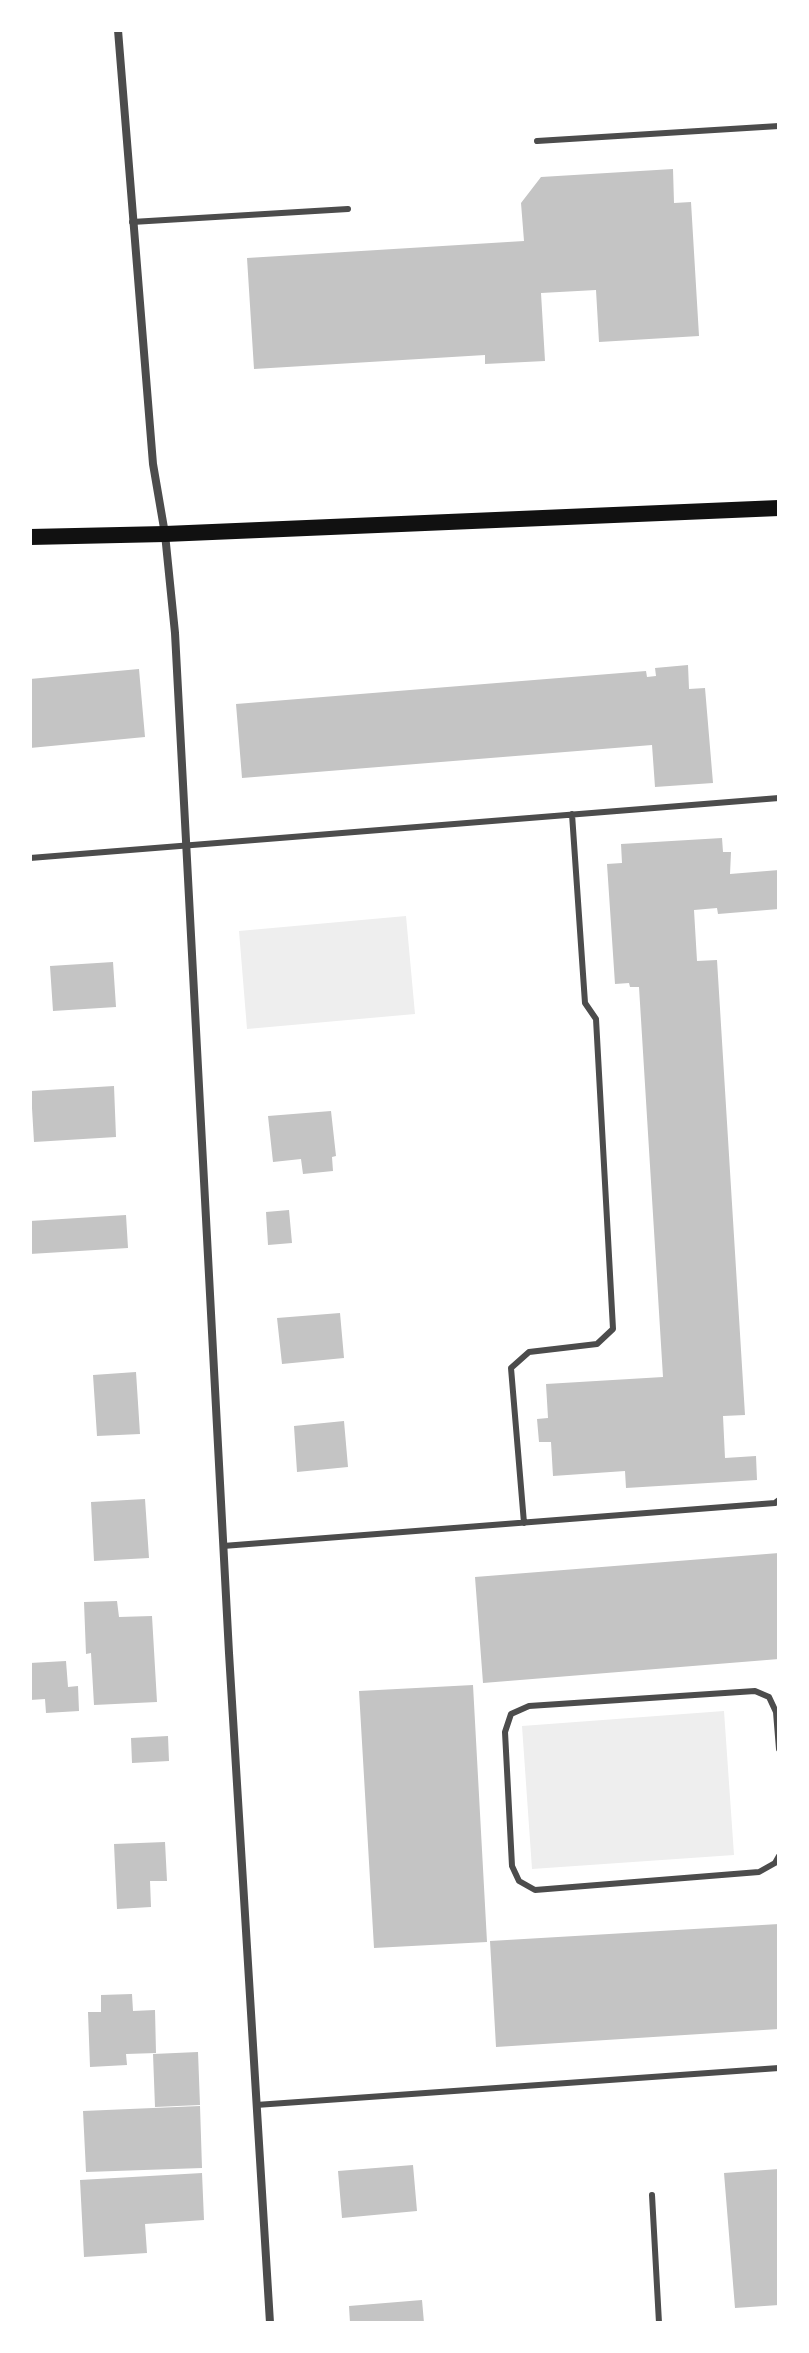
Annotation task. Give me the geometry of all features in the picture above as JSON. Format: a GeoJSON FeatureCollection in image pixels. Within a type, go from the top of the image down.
{"type":"FeatureCollection","features":[{"type":"Feature","properties":{"kind":"main road"},"geometry":{"type":"LineString","coordinates":[[30,537],[779,508]]}},
{"type":"Feature","properties":{"kind":"street"},"geometry":{"type":"LineString","coordinates":[[118,30],[153,464],[165,534],[175,633],[223,1546],[270,2323]]}},
{"type":"Feature","properties":{"kind":"lane"},"geometry":{"type":"LineString","coordinates":[[537,141],[779,126]]}},
{"type":"Feature","properties":{"kind":"lane"},"geometry":{"type":"LineString","coordinates":[[132,222],[348,209]]}},
{"type":"Feature","properties":{"kind":"lane"},"geometry":{"type":"LineString","coordinates":[[30,858],[779,798]]}},
{"type":"Feature","properties":{"kind":"lane"},"geometry":{"type":"LineString","coordinates":[[524,1523],[511,1368],[529,1352],[597,1344],[613,1329],[596,1019],[585,1003],[572,814]]}},
{"type":"Feature","properties":{"kind":"lane"},"geometry":{"type":"LineString","coordinates":[[223,1546],[775,1503],[779,1500]]}},
{"type":"Feature","properties":{"kind":"lane"},"geometry":{"type":"LineString","coordinates":[[779,1749],[776,1712],[769,1697],[755,1691],[529,1706],[511,1714],[505,1732],[512,1866],[519,1881],[535,1890],[759,1872],[775,1863],[779,1856]]}},
{"type":"Feature","properties":{"kind":"lane"},"geometry":{"type":"LineString","coordinates":[[255,2105],[779,2068]]}},
{"type":"Feature","properties":{"kind":"lane"},"geometry":{"type":"LineString","coordinates":[[652,2195],[659,2323]]}},
{"type":"Feature","properties":{"kind":"shaded area"},"geometry":{"type":"Polygon","coordinates":[[[406,916],[415,1014],[247,1029],[239,931],[406,916]]]}},
{"type":"Feature","properties":{"kind":"shaded area"},"geometry":{"type":"Polygon","coordinates":[[[724,1711],[734,1855],[532,1869],[522,1726],[724,1711]]]}},
{"type":"Feature","properties":{"kind":"building"},"geometry":{"type":"Polygon","coordinates":[[[673,169],[674,203],[691,202],[699,336],[599,342],[596,290],[541,293],[545,361],[485,364],[485,355],[254,369],[247,258],[524,241],[521,203],[541,177],[673,169]]]}},
{"type":"Feature","properties":{"kind":"building"},"geometry":{"type":"Polygon","coordinates":[[[688,665],[689,689],[705,688],[713,783],[655,787],[652,745],[242,778],[236,704],[646,671],[647,677],[656,676],[655,668],[688,665]]]}},
{"type":"Feature","properties":{"kind":"building"},"geometry":{"type":"Polygon","coordinates":[[[139,669],[145,737],[30,748],[30,679],[139,669]]]}},
{"type":"Feature","properties":{"kind":"building"},"geometry":{"type":"Polygon","coordinates":[[[722,838],[723,852],[731,852],[730,874],[779,870],[779,909],[718,914],[717,908],[694,910],[697,961],[717,960],[745,1415],[723,1416],[725,1458],[756,1456],[757,1480],[626,1488],[625,1471],[553,1476],[551,1442],[539,1442],[537,1419],[548,1418],[546,1384],[663,1377],[639,987],[630,987],[629,983],[615,984],[607,864],[622,863],[621,844],[722,838]]]}},
{"type":"Feature","properties":{"kind":"building"},"geometry":{"type":"Polygon","coordinates":[[[113,962],[116,1007],[53,1011],[50,966],[113,962]]]}},
{"type":"Feature","properties":{"kind":"building"},"geometry":{"type":"Polygon","coordinates":[[[114,1086],[116,1137],[34,1142],[31,1091],[114,1086]]]}},
{"type":"Feature","properties":{"kind":"building"},"geometry":{"type":"Polygon","coordinates":[[[331,1111],[336,1156],[332,1157],[333,1171],[303,1174],[301,1159],[273,1162],[268,1116],[331,1111]]]}},
{"type":"Feature","properties":{"kind":"building"},"geometry":{"type":"Polygon","coordinates":[[[289,1210],[292,1243],[268,1245],[266,1212],[289,1210]]]}},
{"type":"Feature","properties":{"kind":"building"},"geometry":{"type":"Polygon","coordinates":[[[126,1215],[128,1248],[30,1254],[30,1221],[126,1215]]]}},
{"type":"Feature","properties":{"kind":"building"},"geometry":{"type":"Polygon","coordinates":[[[340,1313],[344,1358],[282,1364],[277,1318],[340,1313]]]}},
{"type":"Feature","properties":{"kind":"building"},"geometry":{"type":"Polygon","coordinates":[[[136,1372],[140,1434],[97,1436],[93,1375],[136,1372]]]}},
{"type":"Feature","properties":{"kind":"building"},"geometry":{"type":"Polygon","coordinates":[[[344,1421],[348,1467],[297,1472],[294,1426],[344,1421]]]}},
{"type":"Feature","properties":{"kind":"building"},"geometry":{"type":"Polygon","coordinates":[[[145,1499],[149,1558],[94,1561],[91,1502],[145,1499]]]}},
{"type":"Feature","properties":{"kind":"building"},"geometry":{"type":"Polygon","coordinates":[[[779,1553],[779,1659],[483,1683],[475,1577],[779,1553]]]}},
{"type":"Feature","properties":{"kind":"building"},"geometry":{"type":"Polygon","coordinates":[[[117,1601],[119,1617],[152,1616],[157,1702],[94,1705],[91,1653],[86,1654],[84,1602],[117,1601]]]}},
{"type":"Feature","properties":{"kind":"building"},"geometry":{"type":"Polygon","coordinates":[[[66,1661],[68,1687],[78,1686],[79,1711],[46,1713],[45,1699],[30,1700],[30,1663],[66,1661]]]}},
{"type":"Feature","properties":{"kind":"building"},"geometry":{"type":"Polygon","coordinates":[[[473,1685],[487,1942],[374,1948],[359,1691],[473,1685]]]}},
{"type":"Feature","properties":{"kind":"building"},"geometry":{"type":"Polygon","coordinates":[[[168,1736],[169,1761],[132,1763],[131,1738],[168,1736]]]}},
{"type":"Feature","properties":{"kind":"building"},"geometry":{"type":"Polygon","coordinates":[[[165,1842],[167,1881],[150,1881],[151,1907],[117,1909],[114,1844],[165,1842]]]}},
{"type":"Feature","properties":{"kind":"building"},"geometry":{"type":"Polygon","coordinates":[[[779,1924],[779,2029],[496,2047],[490,1941],[779,1924]]]}},
{"type":"Feature","properties":{"kind":"building"},"geometry":{"type":"Polygon","coordinates":[[[132,1994],[133,2011],[155,2010],[156,2053],[126,2054],[127,2065],[90,2067],[88,2012],[101,2012],[101,1995],[132,1994]]]}},
{"type":"Feature","properties":{"kind":"building"},"geometry":{"type":"Polygon","coordinates":[[[198,2052],[200,2105],[155,2107],[153,2054],[198,2052]]]}},
{"type":"Feature","properties":{"kind":"building"},"geometry":{"type":"Polygon","coordinates":[[[200,2106],[202,2168],[86,2172],[83,2111],[200,2106]]]}},
{"type":"Feature","properties":{"kind":"building"},"geometry":{"type":"Polygon","coordinates":[[[413,2165],[417,2211],[342,2218],[338,2171],[413,2165]]]}},
{"type":"Feature","properties":{"kind":"building"},"geometry":{"type":"Polygon","coordinates":[[[779,2169],[779,2305],[735,2308],[724,2173],[779,2169]]]}},
{"type":"Feature","properties":{"kind":"building"},"geometry":{"type":"Polygon","coordinates":[[[202,2173],[204,2220],[145,2224],[147,2253],[84,2257],[80,2180],[202,2173]]]}},
{"type":"Feature","properties":{"kind":"building"},"geometry":{"type":"Polygon","coordinates":[[[422,2300],[424,2323],[350,2323],[349,2306],[422,2300]]]}}]}
